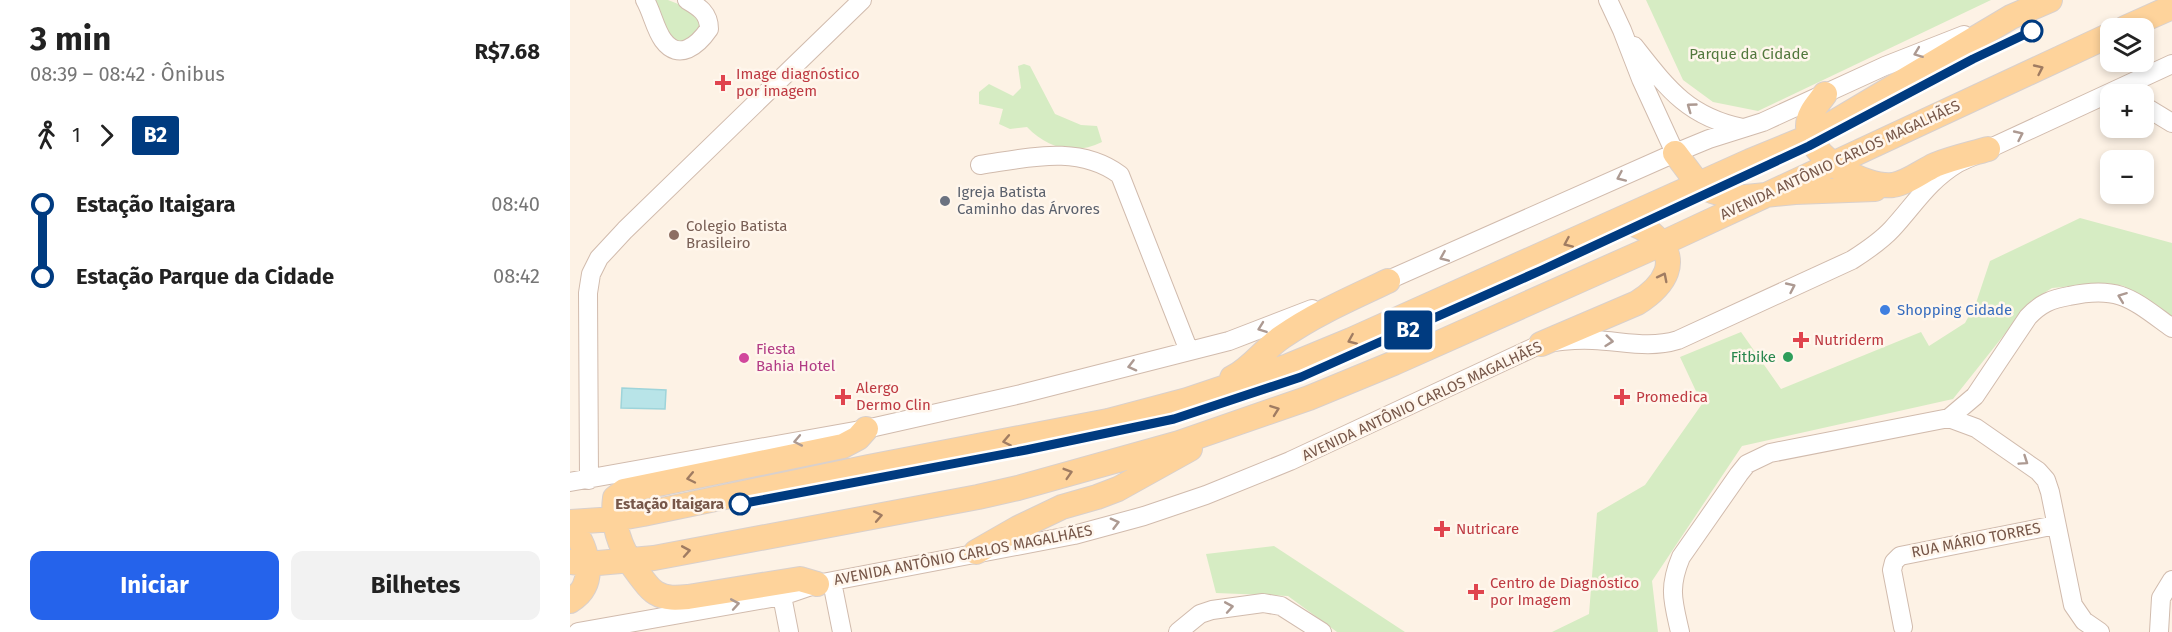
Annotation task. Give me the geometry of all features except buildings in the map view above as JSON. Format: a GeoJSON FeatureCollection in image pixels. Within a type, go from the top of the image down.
{"type":"FeatureCollection","features":[{"type":"Feature","properties":{"kind":"main road"},"geometry":{"type":"LineString","coordinates":[[570,522],[615,519],[1108,421],[1187,400],[1288,366],[1811,136],[2011,17],[2050,0]]}},
{"type":"Feature","properties":{"kind":"main road"},"geometry":{"type":"LineString","coordinates":[[2146,18],[2172,6]]}},
{"type":"Feature","properties":{"kind":"main road","name":"AVENIDA ANTÔNIO CARLOS MAGALHÃES"},"geometry":{"type":"LineString","coordinates":[[578,563],[629,561],[1018,488],[1179,443],[1234,425],[1309,398],[1394,363],[1661,244],[2100,40]]}},
{"type":"Feature","properties":{"kind":"main road"},"geometry":{"type":"LineString","coordinates":[[1824,94],[1810,115],[1808,129],[1823,155],[1844,172],[1865,181],[1894,185]]}},
{"type":"Feature","properties":{"kind":"main road"},"geometry":{"type":"LineString","coordinates":[[1675,153],[1699,184],[1712,191],[1736,198],[1767,194],[1866,190],[1894,185],[1936,165],[1988,149]]}},
{"type":"Feature","properties":{"kind":"main road"},"geometry":{"type":"LineString","coordinates":[[1541,344],[1637,303],[1663,281],[1667,256],[1661,244],[1645,229],[1621,219]]}},
{"type":"Feature","properties":{"kind":"main road"},"geometry":{"type":"LineString","coordinates":[[1187,400],[1238,375],[1279,338],[1297,327],[1333,306],[1389,281]]}},
{"type":"Feature","properties":{"kind":"main road"},"geometry":{"type":"LineString","coordinates":[[976,552],[1017,528],[1062,507],[1118,489],[1234,425]]}},
{"type":"Feature","properties":{"kind":"main road"},"geometry":{"type":"LineString","coordinates":[[824,583],[800,579],[688,597],[670,598],[657,593],[647,586],[629,561],[619,540],[615,519],[615,498],[624,490],[843,446],[858,438],[866,429]]}},
{"type":"Feature","properties":{"kind":"main road"},"geometry":{"type":"LineString","coordinates":[[570,528],[577,533],[583,545],[578,563],[585,587],[570,601]]}},
{"type":"Feature","properties":{"kind":"street"},"geometry":{"type":"LineString","coordinates":[[645,0],[664,40],[672,48],[683,51],[694,47],[709,29],[707,16],[700,8],[687,0]]}},
{"type":"Feature","properties":{"kind":"street"},"geometry":{"type":"LineString","coordinates":[[589,480],[588,293],[591,274],[599,258],[646,209],[862,0]]}},
{"type":"Feature","properties":{"kind":"street"},"geometry":{"type":"LineString","coordinates":[[1608,0],[1675,153]]}},
{"type":"Feature","properties":{"kind":"street"},"geometry":{"type":"LineString","coordinates":[[570,482],[866,429],[1020,394],[1229,340],[1389,281],[1675,153],[1708,139],[1763,122],[1885,66],[2011,17]]}},
{"type":"Feature","properties":{"kind":"street"},"geometry":{"type":"LineString","coordinates":[[1622,30],[1654,72],[1690,107],[1708,118],[1744,129]]}},
{"type":"Feature","properties":{"kind":"street","name":"AVENIDA ANTÔNIO CARLOS MAGALHÃES"},"geometry":{"type":"LineString","coordinates":[[2132,84],[2172,64]]}},
{"type":"Feature","properties":{"kind":"street","name":"AVENIDA ANTÔNIO CARLOS MAGALHÃES"},"geometry":{"type":"LineString","coordinates":[[578,632],[782,596],[824,583],[1074,535],[1144,516],[1206,495],[1290,461],[1541,344],[1594,340],[1653,345],[1678,340],[1852,260],[1867,251],[1891,230],[1941,173],[1988,149],[2100,100]]}},
{"type":"Feature","properties":{"kind":"street"},"geometry":{"type":"LineString","coordinates":[[2154,112],[2172,123]]}},
{"type":"Feature","properties":{"kind":"street"},"geometry":{"type":"LineString","coordinates":[[980,165],[1043,156],[1065,156],[1086,158],[1106,165],[1120,175],[1189,351]]}},
{"type":"Feature","properties":{"kind":"street"},"geometry":{"type":"LineString","coordinates":[[1680,632],[1671,588],[1674,572],[1681,557],[1747,464],[1770,453],[1949,418],[1975,396],[2028,317],[2051,299],[2091,291],[2104,291],[2139,304],[2172,327]]}},
{"type":"Feature","properties":{"kind":"street"},"geometry":{"type":"LineString","coordinates":[[1975,396],[1976,428]]}},
{"type":"Feature","properties":{"kind":"street"},"geometry":{"type":"LineString","coordinates":[[1949,418],[1976,428],[2038,471],[2046,480],[2073,605],[2077,614],[2100,632]]}},
{"type":"Feature","properties":{"kind":"street","name":"RUA MÁRIO TORRES"},"geometry":{"type":"LineString","coordinates":[[1903,627],[1892,579],[1894,562],[1900,556],[1910,552],[2056,525]]}},
{"type":"Feature","properties":{"kind":"street"},"geometry":{"type":"LineString","coordinates":[[2159,632],[2162,598],[2172,580]]}},
{"type":"Feature","properties":{"kind":"street"},"geometry":{"type":"LineString","coordinates":[[824,583],[842,632]]}},
{"type":"Feature","properties":{"kind":"street"},"geometry":{"type":"LineString","coordinates":[[782,596],[789,632]]}},
{"type":"Feature","properties":{"kind":"street"},"geometry":{"type":"LineString","coordinates":[[1178,632],[1200,614],[1246,604],[1263,603],[1281,606],[1322,632]]}},
{"type":"Feature","properties":{"kind":"green space"},"geometry":{"type":"Polygon","coordinates":[[[652,0],[668,0],[696,11],[701,28],[693,40],[673,44],[652,0]]]}},
{"type":"Feature","properties":{"kind":"green space","name":"Parque da Cidade"},"geometry":{"type":"Polygon","coordinates":[[[1646,0],[1991,0],[1758,111],[1713,102],[1683,80],[1646,0]]]}},
{"type":"Feature","properties":{"kind":"green space"},"geometry":{"type":"Polygon","coordinates":[[[1024,64],[1030,66],[1055,114],[1081,125],[1097,126],[1102,142],[1082,149],[1052,145],[1027,127],[1010,129],[999,124],[1003,109],[979,104],[979,92],[989,84],[1013,96],[1021,88],[1018,66],[1024,64]]]}},
{"type":"Feature","properties":{"kind":"green space"},"geometry":{"type":"Polygon","coordinates":[[[2080,218],[2172,243],[2172,321],[2124,286],[2105,283],[2052,288],[2031,301],[1953,399],[1742,446],[1652,581],[1658,632],[1552,632],[1589,614],[1597,513],[1645,485],[1702,404],[1680,357],[1741,332],[1781,389],[1921,332],[1929,346],[1965,323],[1976,303],[1990,261],[2080,218]]]}},
{"type":"Feature","properties":{"kind":"green space"},"geometry":{"type":"Polygon","coordinates":[[[1274,546],[1405,632],[1337,632],[1288,596],[1216,593],[1206,554],[1274,546]]]}},
{"type":"Feature","properties":{"kind":"water"},"geometry":{"type":"Polygon","coordinates":[[[622,388],[666,390],[665,409],[621,408],[622,388]]]}},
{"type":"Feature","properties":{"kind":"bus line","name":"B2"},"geometry":{"type":"LineString","coordinates":[[740,504],[1026,450],[1174,419],[1301,377],[1542,270],[1809,146],[1990,50],[2032,31]]}},
{"type":"Feature","properties":{"kind":"place","name":"Image diagnóstico por imagem"},"geometry":{"type":"Point","coordinates":[723,83]}},
{"type":"Feature","properties":{"kind":"place","name":"Igreja Batista Caminho das Árvores"},"geometry":{"type":"Point","coordinates":[945,201]}},
{"type":"Feature","properties":{"kind":"place","name":"Colegio Batista Brasileiro"},"geometry":{"type":"Point","coordinates":[674,235]}},
{"type":"Feature","properties":{"kind":"place","name":"Shopping Cidade"},"geometry":{"type":"Point","coordinates":[1885,310]}},
{"type":"Feature","properties":{"kind":"place","name":"Nutriderm"},"geometry":{"type":"Point","coordinates":[1801,340]}},
{"type":"Feature","properties":{"kind":"place","name":"Fitbike"},"geometry":{"type":"Point","coordinates":[1788,357]}},
{"type":"Feature","properties":{"kind":"place","name":"Fiesta Bahia Hotel"},"geometry":{"type":"Point","coordinates":[744,358]}},
{"type":"Feature","properties":{"kind":"place","name":"Alergo Dermo Clin"},"geometry":{"type":"Point","coordinates":[843,397]}},
{"type":"Feature","properties":{"kind":"place","name":"Promedica"},"geometry":{"type":"Point","coordinates":[1622,397]}},
{"type":"Feature","properties":{"kind":"place","name":"Estação Itaigara"},"geometry":{"type":"Point","coordinates":[740,504]}},
{"type":"Feature","properties":{"kind":"place","name":"Nutricare"},"geometry":{"type":"Point","coordinates":[1442,529]}},
{"type":"Feature","properties":{"kind":"place","name":"Centro de Diagnóstico por Imagem"},"geometry":{"type":"Point","coordinates":[1476,592]}}]}
